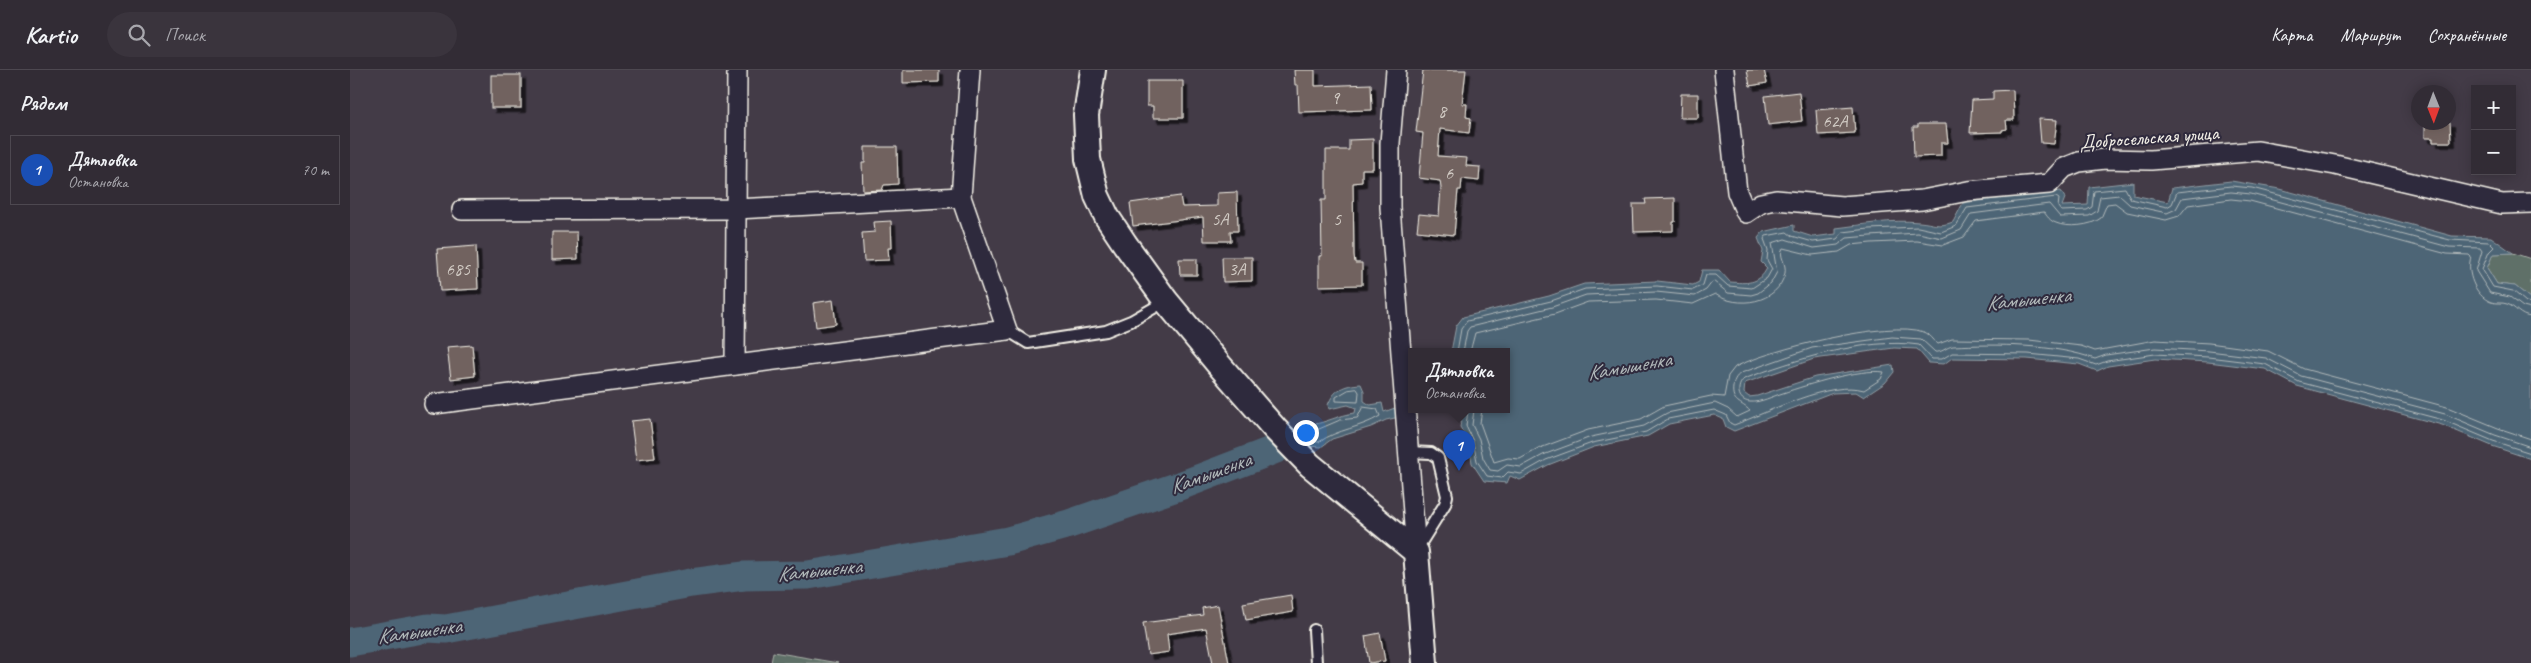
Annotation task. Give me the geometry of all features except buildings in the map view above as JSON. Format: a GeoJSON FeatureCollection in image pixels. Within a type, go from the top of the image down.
{"type":"FeatureCollection","features":[{"type":"Feature","properties":{"kind":"street"},"geometry":{"type":"LineString","coordinates":[[735,365],[736,70]]}},
{"type":"Feature","properties":{"kind":"street"},"geometry":{"type":"LineString","coordinates":[[434,404],[1007,330],[960,197],[970,70]]}},
{"type":"Feature","properties":{"kind":"street"},"geometry":{"type":"LineString","coordinates":[[1093,70],[1089,88],[1086,138],[1094,187],[1107,217],[1166,301],[1220,366],[1310,464],[1416,552]]}},
{"type":"Feature","properties":{"kind":"street"},"geometry":{"type":"LineString","coordinates":[[1396,70],[1391,113],[1389,174],[1401,372],[1423,663]]}},
{"type":"Feature","properties":{"kind":"street","name":"Добросельская улица"},"geometry":{"type":"LineString","coordinates":[[1724,70],[1737,192],[1746,213],[1761,203],[1776,200],[1842,206],[1922,200],[1968,191],[2049,184],[2064,168],[2079,162],[2105,159],[2151,160],[2258,151],[2335,165],[2502,204],[2531,203]]}},
{"type":"Feature","properties":{"kind":"street"},"geometry":{"type":"LineString","coordinates":[[462,210],[736,209],[960,197]]}},
{"type":"Feature","properties":{"kind":"lane"},"geometry":{"type":"LineString","coordinates":[[1007,330],[1028,343],[1106,331],[1131,321],[1166,301]]}},
{"type":"Feature","properties":{"kind":"lane"},"geometry":{"type":"LineString","coordinates":[[1408,452],[1431,453],[1438,458],[1447,496],[1445,504],[1416,552]]}},
{"type":"Feature","properties":{"kind":"lane"},"geometry":{"type":"LineString","coordinates":[[1314,630],[1316,663]]}},
{"type":"Feature","properties":{"kind":"green space"},"geometry":{"type":"Polygon","coordinates":[[[2513,253],[2531,259],[2531,299],[2515,286],[2497,284],[2487,268],[2493,254],[2513,253]]]}},
{"type":"Feature","properties":{"kind":"green space"},"geometry":{"type":"Polygon","coordinates":[[[773,652],[838,663],[771,663],[773,652]]]}},
{"type":"Feature","properties":{"kind":"water"},"geometry":{"type":"Polygon","coordinates":[[[2231,181],[2280,189],[2452,236],[2491,237],[2513,253],[2493,254],[2487,268],[2497,284],[2515,286],[2531,299],[2531,459],[2492,446],[2442,425],[2297,386],[2265,369],[2208,362],[2155,359],[2108,366],[2097,371],[2079,364],[2027,359],[1952,358],[1944,364],[1929,363],[1917,349],[1894,348],[1814,359],[1745,383],[1744,393],[1749,397],[1757,396],[1815,377],[1893,365],[1894,372],[1885,383],[1864,397],[1856,392],[1833,393],[1734,431],[1726,427],[1723,419],[1714,415],[1669,424],[1648,436],[1594,447],[1548,465],[1520,480],[1510,476],[1507,483],[1484,481],[1472,463],[1469,442],[1460,427],[1462,413],[1510,413],[1510,348],[1452,348],[1456,326],[1463,317],[1549,296],[1584,284],[1657,281],[1693,285],[1699,282],[1702,270],[1719,270],[1730,282],[1752,282],[1760,278],[1767,268],[1761,262],[1763,251],[1758,238],[1763,232],[1794,225],[1794,231],[1813,237],[1836,234],[1836,228],[1898,221],[1943,225],[1953,222],[1963,203],[2061,191],[2065,198],[2062,206],[2088,205],[2089,187],[2133,182],[2133,195],[2168,202],[2172,188],[2231,181]]]}},
{"type":"Feature","properties":{"kind":"water"},"geometry":{"type":"Polygon","coordinates":[[[1361,384],[1364,391],[1364,401],[1370,405],[1382,403],[1384,412],[1408,403],[1408,413],[1417,413],[1386,420],[1371,427],[1332,439],[1321,447],[1307,446],[1299,430],[1306,421],[1310,425],[1355,413],[1356,408],[1348,405],[1329,409],[1328,405],[1333,395],[1340,389],[1350,385],[1361,384]]]}},
{"type":"Feature","properties":{"kind":"waterway","name":"Камышенка"},"geometry":{"type":"LineString","coordinates":[[350,642],[428,628],[446,629],[691,583],[744,576],[808,575],[1008,541],[1069,524],[1185,484],[1276,449]]}},
{"type":"Feature","properties":{"kind":"place","name":"Дятловка"},"geometry":{"type":"Point","coordinates":[1459,471]}}]}
